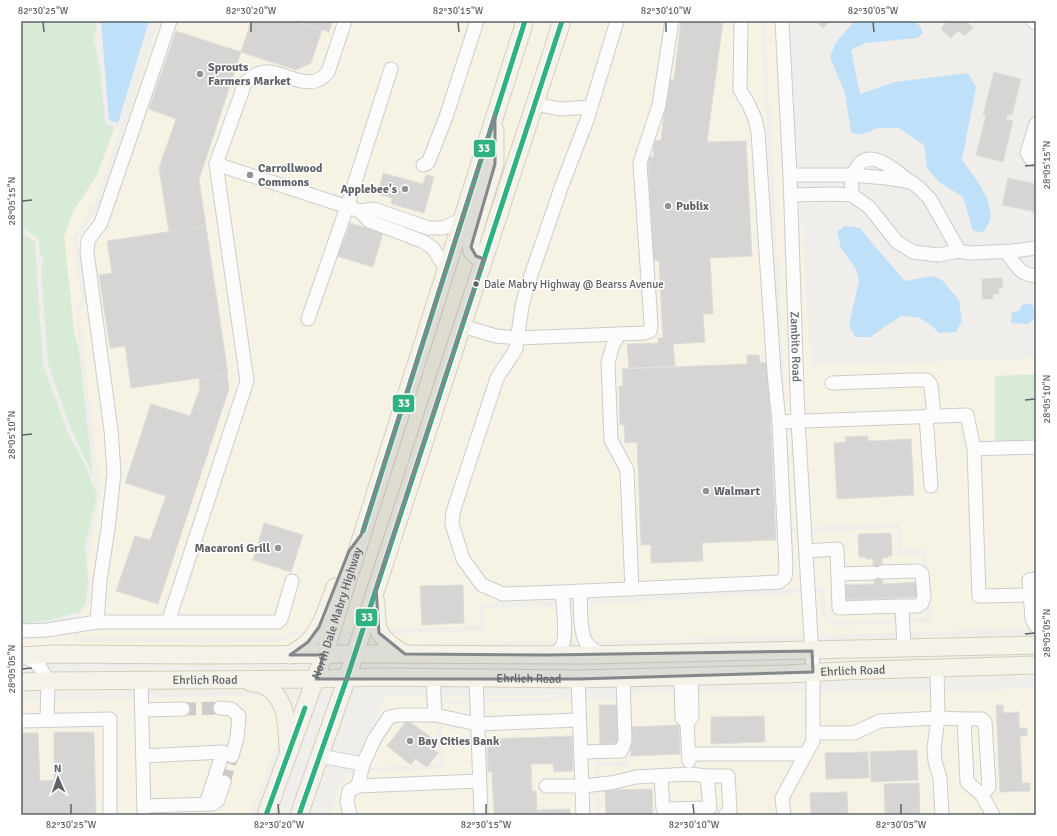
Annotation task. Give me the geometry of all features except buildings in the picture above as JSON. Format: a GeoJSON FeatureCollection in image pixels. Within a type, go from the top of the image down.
{"type":"FeatureCollection","features":[{"type":"Feature","properties":{"kind":"main road","name":"North Dale Mabry Highway"},"geometry":{"type":"LineString","coordinates":[[266,815],[324,655],[525,21]]}},
{"type":"Feature","properties":{"kind":"main road"},"geometry":{"type":"LineString","coordinates":[[299,815],[347,678],[562,21]]}},
{"type":"Feature","properties":{"kind":"main road"},"geometry":{"type":"LineString","coordinates":[[484,259],[476,256],[472,252],[471,247],[472,238],[496,164],[495,114]]}},
{"type":"Feature","properties":{"kind":"main road"},"geometry":{"type":"LineString","coordinates":[[290,655],[308,642],[319,627],[349,551],[361,535]]}},
{"type":"Feature","properties":{"kind":"main road"},"geometry":{"type":"LineString","coordinates":[[376,587],[376,620],[379,633],[391,646],[405,654]]}},
{"type":"Feature","properties":{"kind":"main road","name":"Ehrlich Road"},"geometry":{"type":"LineString","coordinates":[[24,656],[52,654],[604,655],[1036,645]]}},
{"type":"Feature","properties":{"kind":"main road","name":"Ehrlich Road"},"geometry":{"type":"LineString","coordinates":[[21,682],[433,677],[578,679],[1036,665]]}},
{"type":"Feature","properties":{"kind":"main road"},"geometry":{"type":"LineString","coordinates":[[239,679],[264,686],[276,694],[282,705],[287,723],[288,755]]}},
{"type":"Feature","properties":{"kind":"street"},"geometry":{"type":"LineString","coordinates":[[97,622],[100,580],[108,529],[114,473],[111,430],[86,253],[88,240],[101,223],[170,21]]}},
{"type":"Feature","properties":{"kind":"street"},"geometry":{"type":"LineString","coordinates":[[168,622],[247,381],[216,164],[245,83],[252,76],[269,71],[303,82],[323,78],[328,72],[344,21]]}},
{"type":"Feature","properties":{"kind":"street"},"geometry":{"type":"LineString","coordinates":[[423,165],[428,163],[431,157],[446,117],[477,21]]}},
{"type":"Feature","properties":{"kind":"street"},"geometry":{"type":"LineString","coordinates":[[616,21],[587,120],[562,185],[528,284],[522,306],[518,338],[514,354],[497,378],[453,512],[452,524],[463,559],[482,585],[503,594],[779,582],[785,577],[786,567],[779,422],[774,372],[758,132],[752,112],[740,90],[741,21]]}},
{"type":"Feature","properties":{"kind":"street"},"geometry":{"type":"LineString","coordinates":[[462,326],[496,336],[518,338],[645,333],[650,331],[651,324],[640,163],[659,105],[672,21]]}},
{"type":"Feature","properties":{"kind":"street","name":"Zambito Road"},"geometry":{"type":"LineString","coordinates":[[782,21],[791,195],[798,421],[812,651],[813,733],[812,741],[806,754],[782,798],[784,815]]}},
{"type":"Feature","properties":{"kind":"street"},"geometry":{"type":"LineString","coordinates":[[308,319],[391,69]]}},
{"type":"Feature","properties":{"kind":"street"},"geometry":{"type":"LineString","coordinates":[[535,104],[560,109],[591,107]]}},
{"type":"Feature","properties":{"kind":"street"},"geometry":{"type":"LineString","coordinates":[[1036,124],[1027,153],[1030,159],[1036,160]]}},
{"type":"Feature","properties":{"kind":"street"},"geometry":{"type":"LineString","coordinates":[[852,195],[852,175],[859,163],[869,159],[878,159],[918,187],[930,200],[959,251]]}},
{"type":"Feature","properties":{"kind":"street"},"geometry":{"type":"LineString","coordinates":[[216,164],[360,211],[374,209],[428,228],[443,228],[461,220]]}},
{"type":"Feature","properties":{"kind":"street"},"geometry":{"type":"LineString","coordinates":[[790,175],[852,175],[911,182]]}},
{"type":"Feature","properties":{"kind":"street"},"geometry":{"type":"LineString","coordinates":[[791,195],[852,195],[869,207],[897,242],[913,252],[938,255],[959,251],[970,253],[1007,252],[1036,248]]}},
{"type":"Feature","properties":{"kind":"street"},"geometry":{"type":"LineString","coordinates":[[360,211],[369,221],[422,241],[433,248],[446,269]]}},
{"type":"Feature","properties":{"kind":"street"},"geometry":{"type":"LineString","coordinates":[[1007,252],[1015,265],[1022,272],[1032,276],[1036,275]]}},
{"type":"Feature","properties":{"kind":"street"},"geometry":{"type":"LineString","coordinates":[[620,334],[613,345],[608,362],[611,440],[627,470],[632,589]]}},
{"type":"Feature","properties":{"kind":"street"},"geometry":{"type":"LineString","coordinates":[[832,383],[927,380],[931,385],[931,486]]}},
{"type":"Feature","properties":{"kind":"street"},"geometry":{"type":"LineString","coordinates":[[779,422],[966,415],[974,449],[978,596],[1030,595]]}},
{"type":"Feature","properties":{"kind":"street"},"geometry":{"type":"LineString","coordinates":[[974,449],[1036,447]]}},
{"type":"Feature","properties":{"kind":"street"},"geometry":{"type":"LineString","coordinates":[[806,551],[837,549],[839,608],[918,606],[924,597],[922,574],[918,571],[838,574]]}},
{"type":"Feature","properties":{"kind":"street"},"geometry":{"type":"LineString","coordinates":[[1036,579],[1029,580],[1032,619],[1036,626]]}},
{"type":"Feature","properties":{"kind":"street"},"geometry":{"type":"LineString","coordinates":[[21,631],[47,630],[97,622],[278,622],[281,619],[292,581]]}},
{"type":"Feature","properties":{"kind":"street"},"geometry":{"type":"LineString","coordinates":[[580,591],[583,632],[586,643],[596,652],[604,655]]}},
{"type":"Feature","properties":{"kind":"street"},"geometry":{"type":"LineString","coordinates":[[546,655],[558,651],[562,647],[564,641],[562,592]]}},
{"type":"Feature","properties":{"kind":"street"},"geometry":{"type":"LineString","coordinates":[[902,606],[904,649]]}},
{"type":"Feature","properties":{"kind":"street"},"geometry":{"type":"LineString","coordinates":[[24,656],[40,667],[48,681],[47,720]]}},
{"type":"Feature","properties":{"kind":"street"},"geometry":{"type":"LineString","coordinates":[[937,668],[938,718],[934,748],[934,761],[940,778],[942,815]]}},
{"type":"Feature","properties":{"kind":"street"},"geometry":{"type":"LineString","coordinates":[[686,676],[682,718],[687,723],[690,774]]}},
{"type":"Feature","properties":{"kind":"street"},"geometry":{"type":"LineString","coordinates":[[433,677],[435,715]]}},
{"type":"Feature","properties":{"kind":"street"},"geometry":{"type":"LineString","coordinates":[[476,678],[481,815]]}},
{"type":"Feature","properties":{"kind":"street"},"geometry":{"type":"LineString","coordinates":[[580,752],[621,751],[625,741],[623,678]]}},
{"type":"Feature","properties":{"kind":"street"},"geometry":{"type":"LineString","coordinates":[[578,679],[583,815]]}},
{"type":"Feature","properties":{"kind":"street"},"geometry":{"type":"LineString","coordinates":[[142,680],[142,710],[144,811],[206,804],[219,778],[223,752],[143,756]]}},
{"type":"Feature","properties":{"kind":"street"},"geometry":{"type":"LineString","coordinates":[[220,708],[231,709],[239,716],[237,738],[232,756]]}},
{"type":"Feature","properties":{"kind":"street"},"geometry":{"type":"LineString","coordinates":[[142,710],[183,709]]}},
{"type":"Feature","properties":{"kind":"street"},"geometry":{"type":"LineString","coordinates":[[358,786],[363,764],[375,738],[389,717],[399,715],[435,715],[477,724],[579,720]]}},
{"type":"Feature","properties":{"kind":"street"},"geometry":{"type":"LineString","coordinates":[[813,733],[854,733],[880,721],[938,718],[982,719],[985,722],[988,787],[982,795]]}},
{"type":"Feature","properties":{"kind":"street"},"geometry":{"type":"LineString","coordinates":[[21,721],[110,719],[110,815]]}},
{"type":"Feature","properties":{"kind":"street"},"geometry":{"type":"LineString","coordinates":[[964,719],[967,782],[982,795],[993,815]]}},
{"type":"Feature","properties":{"kind":"street"},"geometry":{"type":"LineString","coordinates":[[689,754],[806,754]]}},
{"type":"Feature","properties":{"kind":"street"},"geometry":{"type":"LineString","coordinates":[[320,756],[363,764]]}},
{"type":"Feature","properties":{"kind":"street"},"geometry":{"type":"LineString","coordinates":[[546,786],[582,786],[611,783],[636,777],[690,774],[728,776],[730,810],[726,815]]}},
{"type":"Feature","properties":{"kind":"street"},"geometry":{"type":"LineString","coordinates":[[661,776],[663,809],[713,812],[707,776]]}},
{"type":"Feature","properties":{"kind":"street"},"geometry":{"type":"LineString","coordinates":[[350,815],[347,801],[348,791],[358,786],[479,781]]}},
{"type":"Feature","properties":{"kind":"highlighted area"},"geometry":{"type":"Polygon","coordinates":[[[495,114],[495,164],[471,247],[476,256],[484,259],[376,587],[379,633],[405,654],[546,655],[812,651],[813,672],[578,679],[316,679],[324,655],[290,655],[308,642],[319,627],[349,551],[361,535],[495,114]]]}},
{"type":"Feature","properties":{"kind":"shaded area"},"geometry":{"type":"Polygon","coordinates":[[[159,21],[761,21],[788,533],[897,528],[898,555],[923,555],[926,618],[836,622],[826,614],[824,587],[597,599],[479,603],[479,626],[292,631],[281,637],[79,637],[79,616],[91,601],[88,560],[100,489],[79,309],[87,303],[77,238],[98,209],[159,21]]]}},
{"type":"Feature","properties":{"kind":"shaded area"},"geometry":{"type":"Polygon","coordinates":[[[765,21],[777,21],[799,528],[792,528],[765,21]]]}},
{"type":"Feature","properties":{"kind":"shaded area"},"geometry":{"type":"Polygon","coordinates":[[[114,127],[120,127],[94,206],[73,237],[82,301],[76,305],[75,308],[79,351],[74,330],[64,235],[74,210],[97,175],[114,127]]]}},
{"type":"Feature","properties":{"kind":"shaded area"},"geometry":{"type":"Polygon","coordinates":[[[800,200],[811,366],[1036,358],[1036,374],[995,376],[1036,447],[1036,628],[816,635],[814,593],[820,592],[822,615],[835,626],[926,623],[930,621],[931,618],[927,553],[923,549],[902,550],[901,528],[899,524],[810,527],[803,420],[796,201],[800,200]]]}},
{"type":"Feature","properties":{"kind":"shaded area"},"geometry":{"type":"Polygon","coordinates":[[[803,593],[806,635],[646,640],[399,644],[394,641],[392,634],[481,631],[484,626],[483,608],[597,604],[803,593]]]}},
{"type":"Feature","properties":{"kind":"shaded area"},"geometry":{"type":"Polygon","coordinates":[[[74,618],[75,639],[80,642],[281,642],[293,636],[307,636],[294,646],[21,649],[21,629],[49,625],[74,618]]]}},
{"type":"Feature","properties":{"kind":"shaded area"},"geometry":{"type":"Polygon","coordinates":[[[1036,688],[1036,811],[993,815],[789,815],[788,799],[817,744],[818,692],[996,690],[1036,688]]]}},
{"type":"Feature","properties":{"kind":"shaded area"},"geometry":{"type":"Polygon","coordinates":[[[807,692],[807,740],[778,815],[600,815],[599,766],[625,767],[629,764],[630,699],[627,694],[807,692]]]}},
{"type":"Feature","properties":{"kind":"shaded area"},"geometry":{"type":"Polygon","coordinates":[[[267,695],[272,699],[282,730],[250,815],[21,815],[21,702],[267,695]]]}},
{"type":"Feature","properties":{"kind":"shaded area"},"geometry":{"type":"Polygon","coordinates":[[[610,695],[445,700],[437,709],[439,764],[358,768],[384,697],[610,695]]]}},
{"type":"Feature","properties":{"kind":"shaded area"},"geometry":{"type":"Polygon","coordinates":[[[625,699],[625,762],[595,761],[595,815],[330,815],[345,774],[443,768],[441,710],[446,704],[625,699]]]}},
{"type":"Feature","properties":{"kind":"green space"},"geometry":{"type":"Polygon","coordinates":[[[21,21],[96,21],[97,28],[93,37],[100,70],[105,120],[107,124],[113,126],[114,129],[97,175],[74,210],[64,235],[74,330],[79,351],[93,475],[71,429],[48,363],[41,270],[43,259],[40,255],[39,240],[21,226],[21,21]]]}},
{"type":"Feature","properties":{"kind":"green space"},"geometry":{"type":"Polygon","coordinates":[[[21,232],[35,242],[43,365],[67,431],[86,468],[97,495],[85,545],[88,580],[86,602],[80,612],[49,620],[23,624],[21,623],[21,232]]]}},
{"type":"Feature","properties":{"kind":"green space"},"geometry":{"type":"Polygon","coordinates":[[[1036,374],[1036,447],[995,448],[995,376],[1036,374]]]}},
{"type":"Feature","properties":{"kind":"water"},"geometry":{"type":"Polygon","coordinates":[[[101,21],[149,21],[118,123],[109,120],[101,21]]]}},
{"type":"Feature","properties":{"kind":"water"},"geometry":{"type":"Polygon","coordinates":[[[853,21],[914,21],[920,26],[923,33],[917,38],[865,43],[851,50],[860,94],[895,82],[968,73],[976,87],[962,160],[982,188],[989,204],[990,219],[983,233],[973,230],[963,197],[939,182],[927,168],[924,145],[899,128],[879,128],[859,135],[851,132],[845,93],[830,57],[836,42],[853,21]]]}},
{"type":"Feature","properties":{"kind":"water"},"geometry":{"type":"Polygon","coordinates":[[[845,226],[860,228],[905,281],[933,276],[942,280],[959,300],[962,321],[956,332],[939,333],[931,325],[918,317],[901,316],[870,337],[855,337],[849,325],[859,281],[856,269],[841,248],[837,232],[845,226]]]}},
{"type":"Feature","properties":{"kind":"water"},"geometry":{"type":"Polygon","coordinates":[[[1023,304],[1032,304],[1036,317],[1028,324],[1011,323],[1012,312],[1019,311],[1023,304]]]}},
{"type":"Feature","properties":{"kind":"tunnel"},"geometry":{"type":"LineString","coordinates":[[183,709],[220,708]]}},
{"type":"Feature","properties":{"kind":"tunnel"},"geometry":{"type":"LineString","coordinates":[[224,782],[232,756]]}},
{"type":"Feature","properties":{"kind":"transit line","name":"33"},"geometry":{"type":"LineString","coordinates":[[363,531],[525,21]]}},
{"type":"Feature","properties":{"kind":"transit line","name":"33"},"geometry":{"type":"LineString","coordinates":[[299,815],[347,678],[562,21]]}},
{"type":"Feature","properties":{"kind":"transit line","name":"33"},"geometry":{"type":"LineString","coordinates":[[266,815],[305,708]]}},
{"type":"Feature","properties":{"kind":"place","name":"Sprouts Farmers Market"},"geometry":{"type":"Point","coordinates":[200,74]}},
{"type":"Feature","properties":{"kind":"place","name":"Carrollwood Commons"},"geometry":{"type":"Point","coordinates":[250,175]}},
{"type":"Feature","properties":{"kind":"place","name":"Applebee's"},"geometry":{"type":"Point","coordinates":[405,189]}},
{"type":"Feature","properties":{"kind":"place","name":"Publix"},"geometry":{"type":"Point","coordinates":[668,206]}},
{"type":"Feature","properties":{"kind":"place","name":"Dale Mabry Highway @ Bearss Avenue"},"geometry":{"type":"Point","coordinates":[476,284]}},
{"type":"Feature","properties":{"kind":"place","name":"Walmart"},"geometry":{"type":"Point","coordinates":[706,491]}},
{"type":"Feature","properties":{"kind":"place","name":"Macaroni Grill"},"geometry":{"type":"Point","coordinates":[278,548]}},
{"type":"Feature","properties":{"kind":"place","name":"Bay Cities Bank"},"geometry":{"type":"Point","coordinates":[410,741]}}]}
